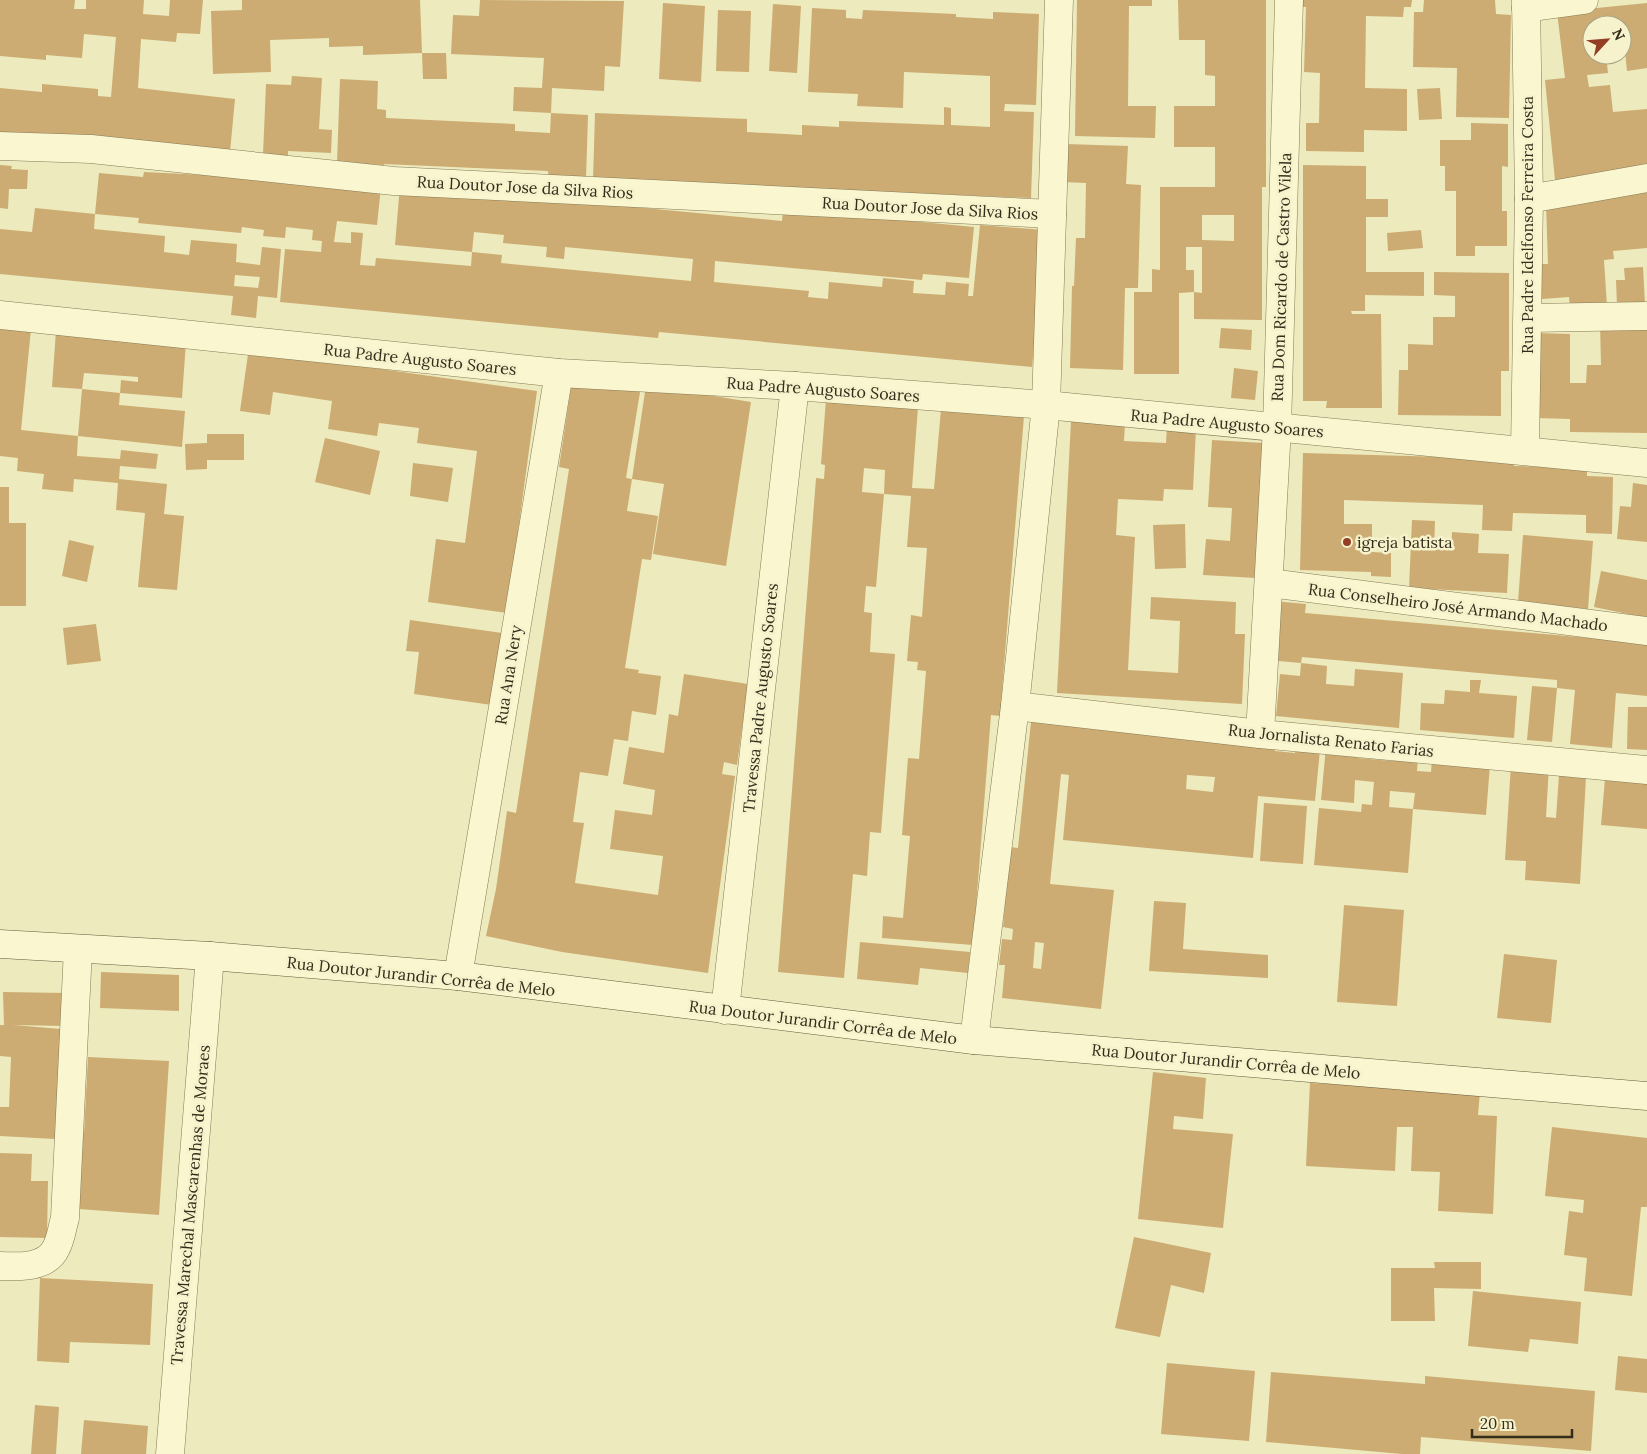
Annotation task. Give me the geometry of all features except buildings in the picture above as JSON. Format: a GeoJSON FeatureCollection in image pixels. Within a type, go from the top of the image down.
{"type":"FeatureCollection","features":[{"type":"Feature","properties":{"kind":"street"},"geometry":{"type":"LineString","coordinates":[[974,1040],[1015,706],[1046,406],[1058,0]]}},
{"type":"Feature","properties":{"kind":"street","name":"Rua Dom Ricardo de Castro Vilela"},"geometry":{"type":"LineString","coordinates":[[1260,734],[1277,428],[1289,0]]}},
{"type":"Feature","properties":{"kind":"street"},"geometry":{"type":"LineString","coordinates":[[1526,4],[1584,0]]}},
{"type":"Feature","properties":{"kind":"street","name":"Rua Padre Idelfonso Ferreira Costa"},"geometry":{"type":"LineString","coordinates":[[1525,450],[1529,199],[1526,4]]}},
{"type":"Feature","properties":{"kind":"street","name":"Rua Doutor Jose da Silva Rios"},"geometry":{"type":"LineString","coordinates":[[0,146],[90,149],[394,181],[1052,214]]}},
{"type":"Feature","properties":{"kind":"street"},"geometry":{"type":"LineString","coordinates":[[1529,199],[1647,178]]}},
{"type":"Feature","properties":{"kind":"street","name":"Rua Padre Augusto Soares"},"geometry":{"type":"LineString","coordinates":[[0,315],[559,373],[795,386],[1046,406],[1647,463]]}},
{"type":"Feature","properties":{"kind":"street"},"geometry":{"type":"LineString","coordinates":[[1528,318],[1647,316]]}},
{"type":"Feature","properties":{"kind":"street","name":"Rua Ana Nery"},"geometry":{"type":"LineString","coordinates":[[458,976],[559,373]]}},
{"type":"Feature","properties":{"kind":"street","name":"Travessa Padre Augusto Soares"},"geometry":{"type":"LineString","coordinates":[[725,1010],[795,386]]}},
{"type":"Feature","properties":{"kind":"street","name":"Rua Conselheiro José Armando Machado"},"geometry":{"type":"LineString","coordinates":[[1269,583],[1647,631]]}},
{"type":"Feature","properties":{"kind":"street","name":"Rua Jornalista Renato Farias"},"geometry":{"type":"LineString","coordinates":[[1015,706],[1260,734],[1647,770]]}},
{"type":"Feature","properties":{"kind":"street","name":"Rua Doutor Jurandir Corrêa de Melo"},"geometry":{"type":"LineString","coordinates":[[0,944],[210,956],[458,976],[974,1040],[1647,1096]]}},
{"type":"Feature","properties":{"kind":"street"},"geometry":{"type":"LineString","coordinates":[[0,1266],[16,1267],[45,1261],[57,1248],[65,1218],[78,949]]}},
{"type":"Feature","properties":{"kind":"street","name":"Travessa Marechal Mascarenhas de Moraes"},"geometry":{"type":"LineString","coordinates":[[170,1454],[210,956]]}},
{"type":"Feature","properties":{"kind":"place","name":"igreja batista"},"geometry":{"type":"Point","coordinates":[1347,542]}}]}
